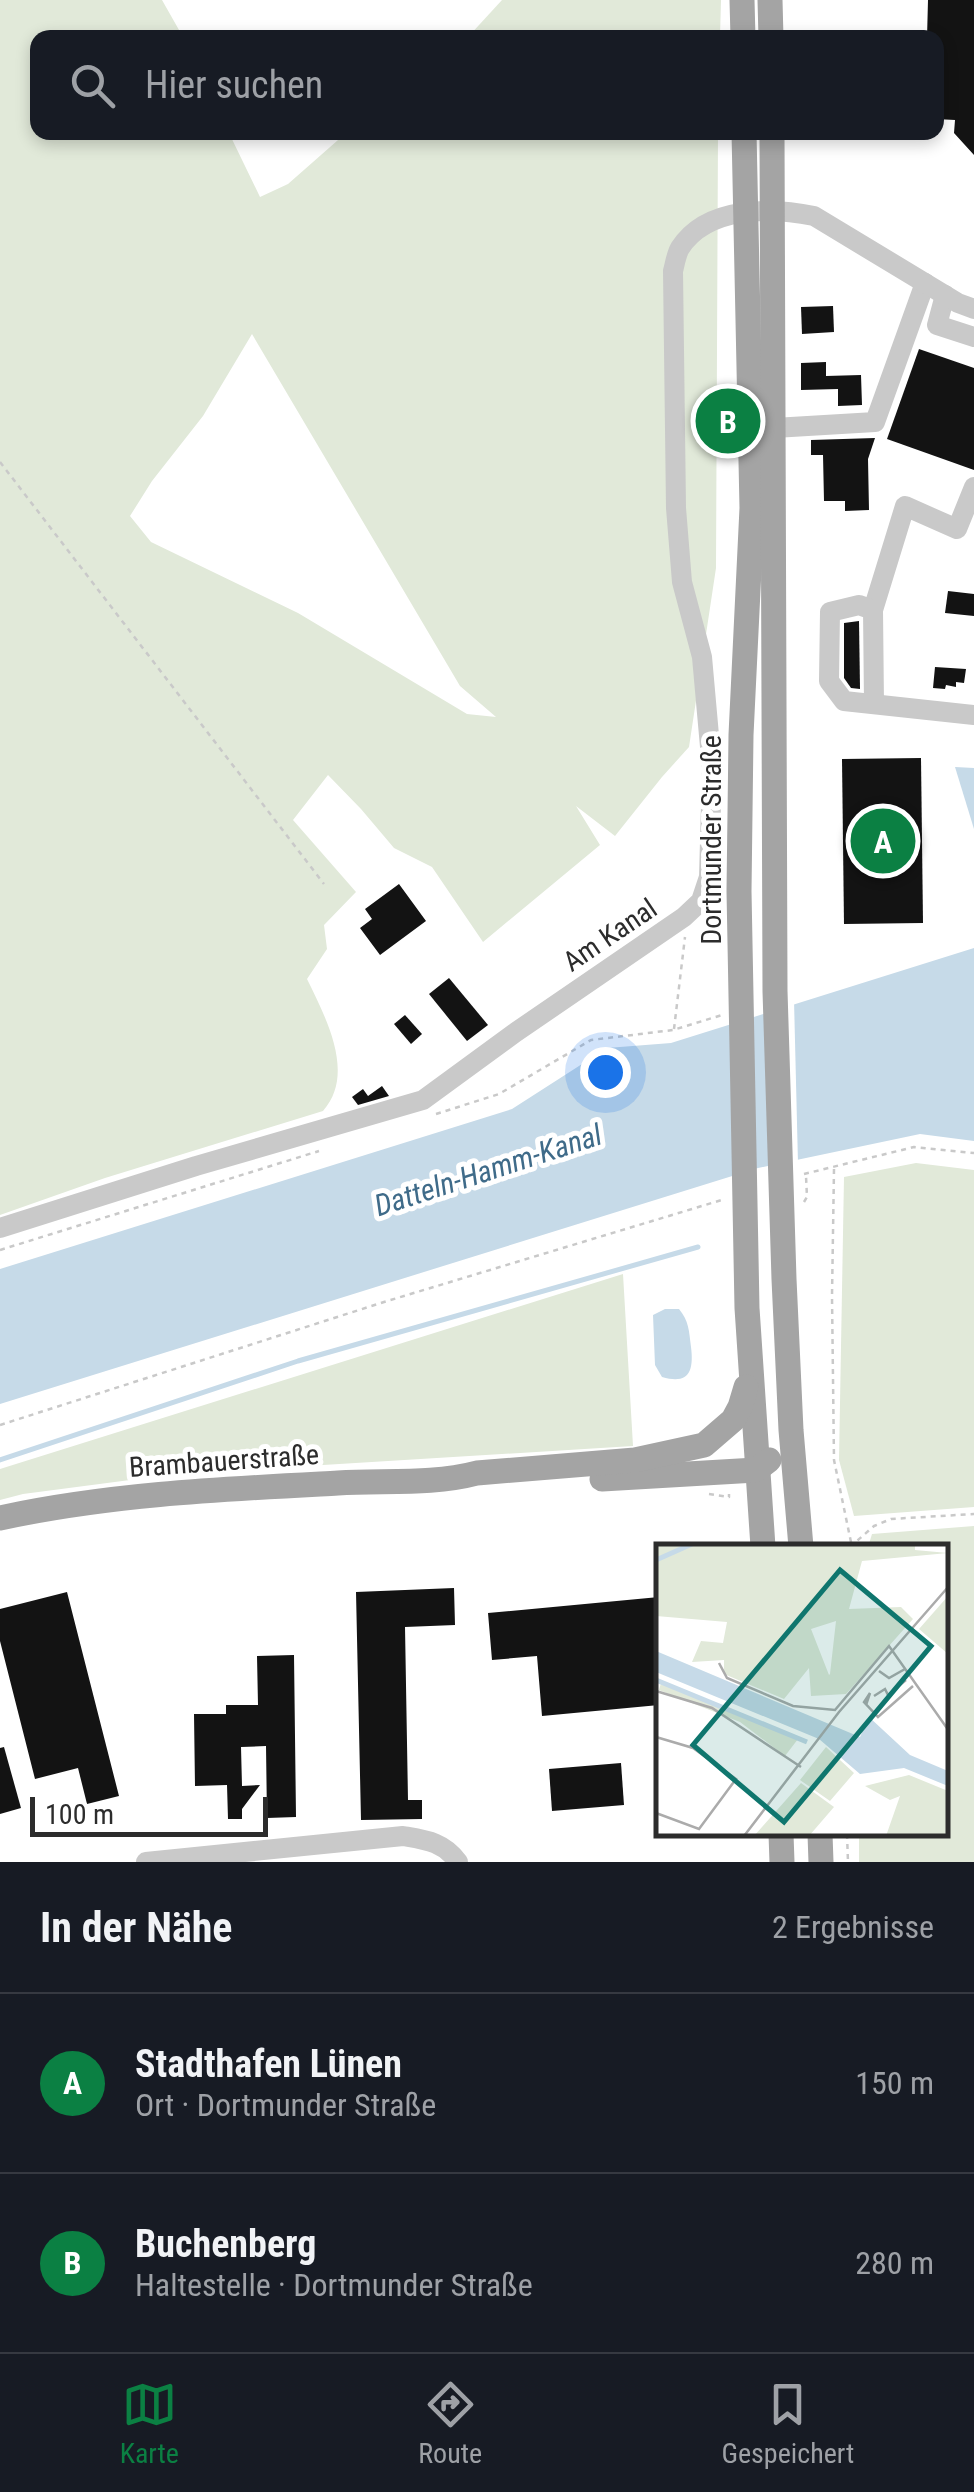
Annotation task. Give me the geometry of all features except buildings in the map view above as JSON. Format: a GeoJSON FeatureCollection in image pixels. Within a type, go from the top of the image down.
{"type":"FeatureCollection","features":[{"type":"Feature","properties":{"kind":"main road"},"geometry":{"type":"LineString","coordinates":[[742,0],[743,30]]}},
{"type":"Feature","properties":{"kind":"main road"},"geometry":{"type":"LineString","coordinates":[[770,0],[771,30]]}},
{"type":"Feature","properties":{"kind":"main road","name":"Dortmunder Straße"},"geometry":{"type":"LineString","coordinates":[[743,140],[735,215],[752,508],[741,735],[742,1001],[734,1200],[763,1544]]}},
{"type":"Feature","properties":{"kind":"main road"},"geometry":{"type":"LineString","coordinates":[[772,140],[775,991],[789,1200],[791,1430],[801,1544]]}},
{"type":"Feature","properties":{"kind":"main road"},"geometry":{"type":"LineString","coordinates":[[704,1445],[733,1420],[750,1373]]}},
{"type":"Feature","properties":{"kind":"main road"},"geometry":{"type":"LineString","coordinates":[[759,1464],[778,1453],[791,1430]]}},
{"type":"Feature","properties":{"kind":"main road"},"geometry":{"type":"LineString","coordinates":[[704,1445],[728,1446],[795,1481]]}},
{"type":"Feature","properties":{"kind":"main road","name":"Brambauerstraße"},"geometry":{"type":"LineString","coordinates":[[0,1518],[84,1503],[181,1493],[454,1480],[477,1474],[635,1460],[704,1445]]}},
{"type":"Feature","properties":{"kind":"main road","name":"Brambauerstraße"},"geometry":{"type":"LineString","coordinates":[[454,1480],[478,1488],[759,1464]]}},
{"type":"Feature","properties":{"kind":"main road"},"geometry":{"type":"LineString","coordinates":[[781,1837],[782,1862]]}},
{"type":"Feature","properties":{"kind":"main road"},"geometry":{"type":"LineString","coordinates":[[820,1837],[821,1862]]}},
{"type":"Feature","properties":{"kind":"street"},"geometry":{"type":"LineString","coordinates":[[735,215],[773,211],[814,216],[974,309]]}},
{"type":"Feature","properties":{"kind":"street","name":"Am Kanal"},"geometry":{"type":"LineString","coordinates":[[0,1228],[423,1100],[684,917],[701,900],[709,877],[712,769],[702,657],[682,582],[676,508],[673,271],[678,251],[691,235],[707,224],[735,215]]}},
{"type":"Feature","properties":{"kind":"street"},"geometry":{"type":"LineString","coordinates":[[774,428],[875,422],[925,283]]}},
{"type":"Feature","properties":{"kind":"street"},"geometry":{"type":"LineString","coordinates":[[945,295],[938,325],[974,338]]}},
{"type":"Feature","properties":{"kind":"street"},"geometry":{"type":"LineString","coordinates":[[874,704],[872,610],[906,506],[957,530],[974,486]]}},
{"type":"Feature","properties":{"kind":"street"},"geometry":{"type":"LineString","coordinates":[[872,610],[859,604],[830,612],[829,681],[844,701],[974,714]]}},
{"type":"Feature","properties":{"kind":"street"},"geometry":{"type":"LineString","coordinates":[[146,1862],[403,1836],[436,1842],[450,1850],[458,1862]]}},
{"type":"Feature","properties":{"kind":"path"},"geometry":{"type":"LineString","coordinates":[[0,462],[324,884]]}},
{"type":"Feature","properties":{"kind":"path"},"geometry":{"type":"LineString","coordinates":[[674,1030],[684,917]]}},
{"type":"Feature","properties":{"kind":"path"},"geometry":{"type":"LineString","coordinates":[[789,1200],[808,1197],[806,1174],[914,1147],[974,1152]]}},
{"type":"Feature","properties":{"kind":"path"},"geometry":{"type":"LineString","coordinates":[[834,1168],[834,1460],[850,1544]]}},
{"type":"Feature","properties":{"kind":"path"},"geometry":{"type":"LineString","coordinates":[[0,1424],[384,1302],[734,1200]]}},
{"type":"Feature","properties":{"kind":"path"},"geometry":{"type":"LineString","coordinates":[[854,1544],[890,1518],[974,1514]]}},
{"type":"Feature","properties":{"kind":"green space"},"geometry":{"type":"Polygon","coordinates":[[[0,0],[162,0],[179,30],[30,30],[30,140],[232,140],[260,197],[288,184],[338,140],[718,140],[716,568],[689,747],[615,836],[576,806],[600,845],[483,942],[432,867],[394,848],[328,775],[293,820],[356,892],[324,925],[327,949],[307,979],[334,1046],[337,1080],[333,1096],[323,1111],[105,1178],[0,1215],[0,0]],[[252,334],[203,416],[130,516],[151,542],[298,613],[467,714],[496,717],[460,686],[252,334]]]}},
{"type":"Feature","properties":{"kind":"green space"},"geometry":{"type":"Polygon","coordinates":[[[502,0],[721,0],[720,30],[474,30],[502,0]]]}},
{"type":"Feature","properties":{"kind":"green space"},"geometry":{"type":"Polygon","coordinates":[[[916,1163],[974,1170],[974,1507],[854,1516],[839,1460],[844,1177],[916,1163]]]}},
{"type":"Feature","properties":{"kind":"green space"},"geometry":{"type":"Polygon","coordinates":[[[623,1274],[633,1446],[176,1474],[0,1500],[0,1469],[623,1274]]]}},
{"type":"Feature","properties":{"kind":"green space"},"geometry":{"type":"Polygon","coordinates":[[[974,1526],[974,1862],[859,1862],[859,1837],[949,1837],[949,1544],[869,1544],[872,1534],[974,1526]]]}},
{"type":"Feature","properties":{"kind":"water"},"geometry":{"type":"Polygon","coordinates":[[[955,767],[974,768],[974,829],[955,767]]]}},
{"type":"Feature","properties":{"kind":"water","name":"Datteln-Hamm-Kanal"},"geometry":{"type":"Polygon","coordinates":[[[974,948],[974,1141],[920,1134],[758,1168],[0,1404],[0,1269],[512,1109],[607,1048],[671,1043],[974,948]]]}},
{"type":"Feature","properties":{"kind":"water"},"geometry":{"type":"Polygon","coordinates":[[[665,1309],[679,1309],[689,1331],[690,1369],[678,1379],[662,1377],[655,1365],[653,1315],[665,1309]]]}},
{"type":"Feature","properties":{"kind":"pier"},"geometry":{"type":"Polygon","coordinates":[[[794,1000],[798,1164],[770,1170],[765,1009],[794,1000]]]}},
{"type":"Feature","properties":{"kind":"waterway"},"geometry":{"type":"LineString","coordinates":[[0,1460],[298,1361],[698,1247]]}},
{"type":"Feature","properties":{"kind":"place","name":"Buchenberg"},"geometry":{"type":"Point","coordinates":[728,421]}},
{"type":"Feature","properties":{"kind":"place","name":"Stadthafen Lünen"},"geometry":{"type":"Point","coordinates":[883,841]}}]}
